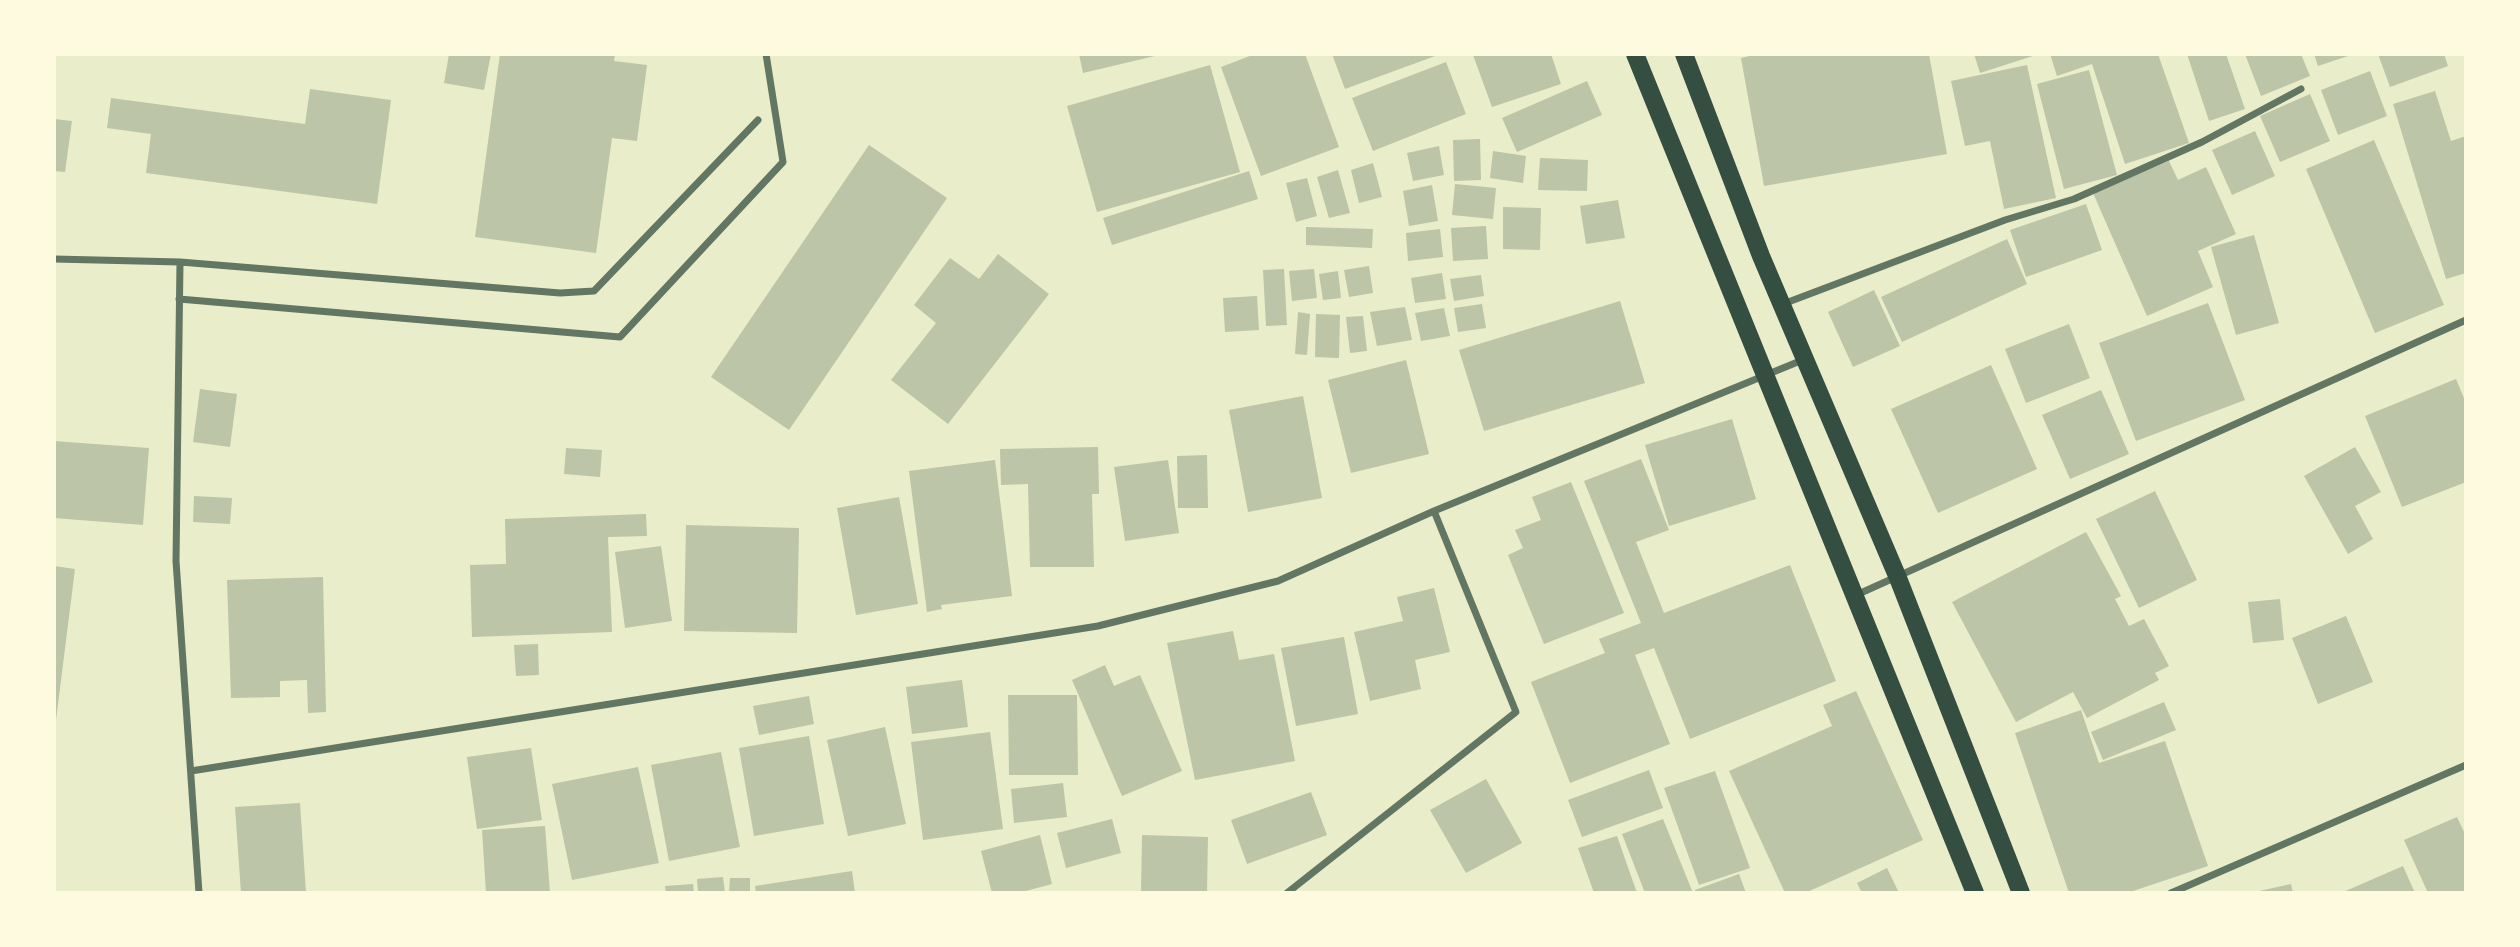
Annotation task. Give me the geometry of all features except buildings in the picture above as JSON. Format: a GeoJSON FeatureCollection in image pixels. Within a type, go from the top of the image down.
{"type":"FeatureCollection","features":[{"type":"Feature","properties":{"kind":"main road"},"geometry":{"type":"LineString","coordinates":[[1635,54],[1975,893]]}},
{"type":"Feature","properties":{"kind":"main road"},"geometry":{"type":"LineString","coordinates":[[1684,54],[1782,304],[1898,578],[2021,893]]}},
{"type":"Feature","properties":{"kind":"street"},"geometry":{"type":"LineString","coordinates":[[179,299],[620,337],[783,162],[766,54]]}},
{"type":"Feature","properties":{"kind":"street"},"geometry":{"type":"LineString","coordinates":[[1782,304],[2004,220],[2074,199],[2202,142],[2301,89]]}},
{"type":"Feature","properties":{"kind":"street"},"geometry":{"type":"LineString","coordinates":[[54,259],[180,262],[560,293],[594,291],[758,120]]}},
{"type":"Feature","properties":{"kind":"street"},"geometry":{"type":"LineString","coordinates":[[180,262],[176,561],[199,893]]}},
{"type":"Feature","properties":{"kind":"street"},"geometry":{"type":"LineString","coordinates":[[1854,596],[2466,320]]}},
{"type":"Feature","properties":{"kind":"street"},"geometry":{"type":"LineString","coordinates":[[191,771],[1098,626],[1278,581],[1434,511],[1806,359]]}},
{"type":"Feature","properties":{"kind":"street"},"geometry":{"type":"LineString","coordinates":[[1287,893],[1516,712],[1434,511]]}},
{"type":"Feature","properties":{"kind":"street"},"geometry":{"type":"LineString","coordinates":[[2171,893],[2466,765]]}}]}
